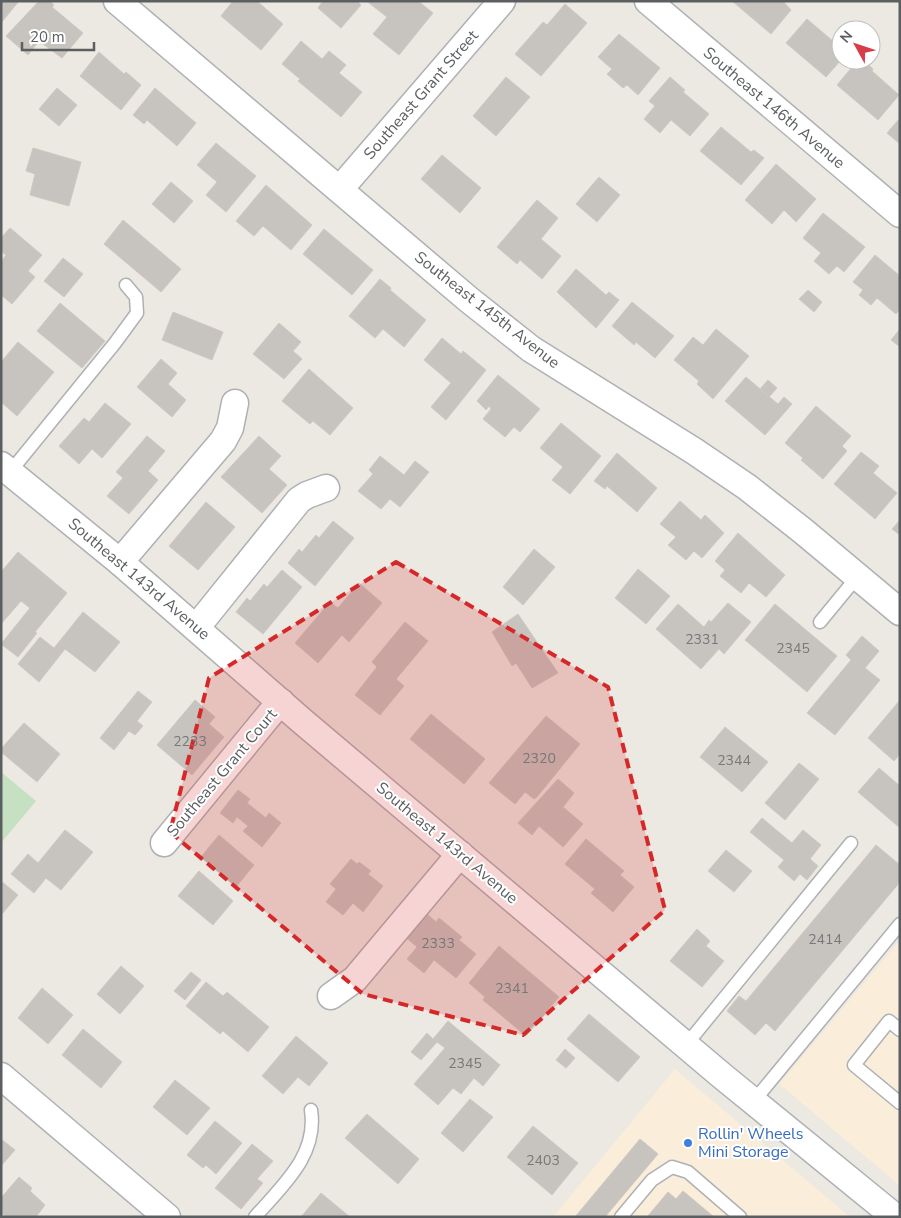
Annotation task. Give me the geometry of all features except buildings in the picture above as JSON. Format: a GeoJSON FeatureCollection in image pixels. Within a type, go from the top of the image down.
{"type":"FeatureCollection","features":[{"type":"Feature","properties":{"kind":"street","name":"Southeast 145th Avenue"},"geometry":{"type":"LineString","coordinates":[[117,1],[468,299],[531,349],[694,451],[747,487],[900,612]]}},
{"type":"Feature","properties":{"kind":"street","name":"Southeast Grant Street"},"geometry":{"type":"LineString","coordinates":[[340,189],[502,1]]}},
{"type":"Feature","properties":{"kind":"street","name":"Southeast 146th Avenue"},"geometry":{"type":"LineString","coordinates":[[648,1],[900,214]]}},
{"type":"Feature","properties":{"kind":"street"},"geometry":{"type":"LineString","coordinates":[[120,562],[223,441],[230,428],[236,403]]}},
{"type":"Feature","properties":{"kind":"street","name":"Southeast 143rd Avenue"},"geometry":{"type":"LineString","coordinates":[[5,468],[120,562],[281,702],[753,1102],[895,1217]]}},
{"type":"Feature","properties":{"kind":"street"},"geometry":{"type":"LineString","coordinates":[[196,628],[299,500],[326,488]]}},
{"type":"Feature","properties":{"kind":"street","name":"Southeast Grant Court"},"geometry":{"type":"LineString","coordinates":[[164,843],[281,702]]}},
{"type":"Feature","properties":{"kind":"street"},"geometry":{"type":"LineString","coordinates":[[331,996],[355,979],[460,854]]}},
{"type":"Feature","properties":{"kind":"street"},"geometry":{"type":"LineString","coordinates":[[1,1076],[167,1217]]}},
{"type":"Feature","properties":{"kind":"lane"},"geometry":{"type":"LineString","coordinates":[[5,468],[115,343],[136,313],[136,297],[126,285]]}},
{"type":"Feature","properties":{"kind":"lane"},"geometry":{"type":"LineString","coordinates":[[820,622],[857,576]]}},
{"type":"Feature","properties":{"kind":"lane"},"geometry":{"type":"LineString","coordinates":[[686,1045],[851,843]]}},
{"type":"Feature","properties":{"kind":"lane"},"geometry":{"type":"LineString","coordinates":[[753,1102],[900,924]]}},
{"type":"Feature","properties":{"kind":"lane"},"geometry":{"type":"LineString","coordinates":[[900,1030],[889,1021],[854,1065],[900,1103]]}},
{"type":"Feature","properties":{"kind":"lane"},"geometry":{"type":"LineString","coordinates":[[256,1217],[293,1173],[307,1150],[314,1124],[311,1110]]}},
{"type":"Feature","properties":{"kind":"lane"},"geometry":{"type":"LineString","coordinates":[[621,1217],[652,1180],[672,1167],[688,1172],[740,1217]]}},
{"type":"Feature","properties":{"kind":"highlighted area"},"geometry":{"type":"Polygon","coordinates":[[[396,562],[608,687],[665,910],[523,1035],[363,994],[170,832],[209,678],[396,562]]]}},
{"type":"Feature","properties":{"kind":"shaded area"},"geometry":{"type":"Polygon","coordinates":[[[900,940],[900,1186],[779,1084],[900,940]]]}},
{"type":"Feature","properties":{"kind":"shaded area","name":"Rollin' Wheels Mini Storage"},"geometry":{"type":"Polygon","coordinates":[[[675,1069],[850,1217],[553,1217],[675,1069]]]}},
{"type":"Feature","properties":{"kind":"green space"},"geometry":{"type":"Polygon","coordinates":[[[1,772],[36,801],[1,843],[1,772]]]}},
{"type":"Feature","properties":{"kind":"place","name":"Rollin' Wheels Mini Storage"},"geometry":{"type":"Point","coordinates":[688,1143]}}]}
